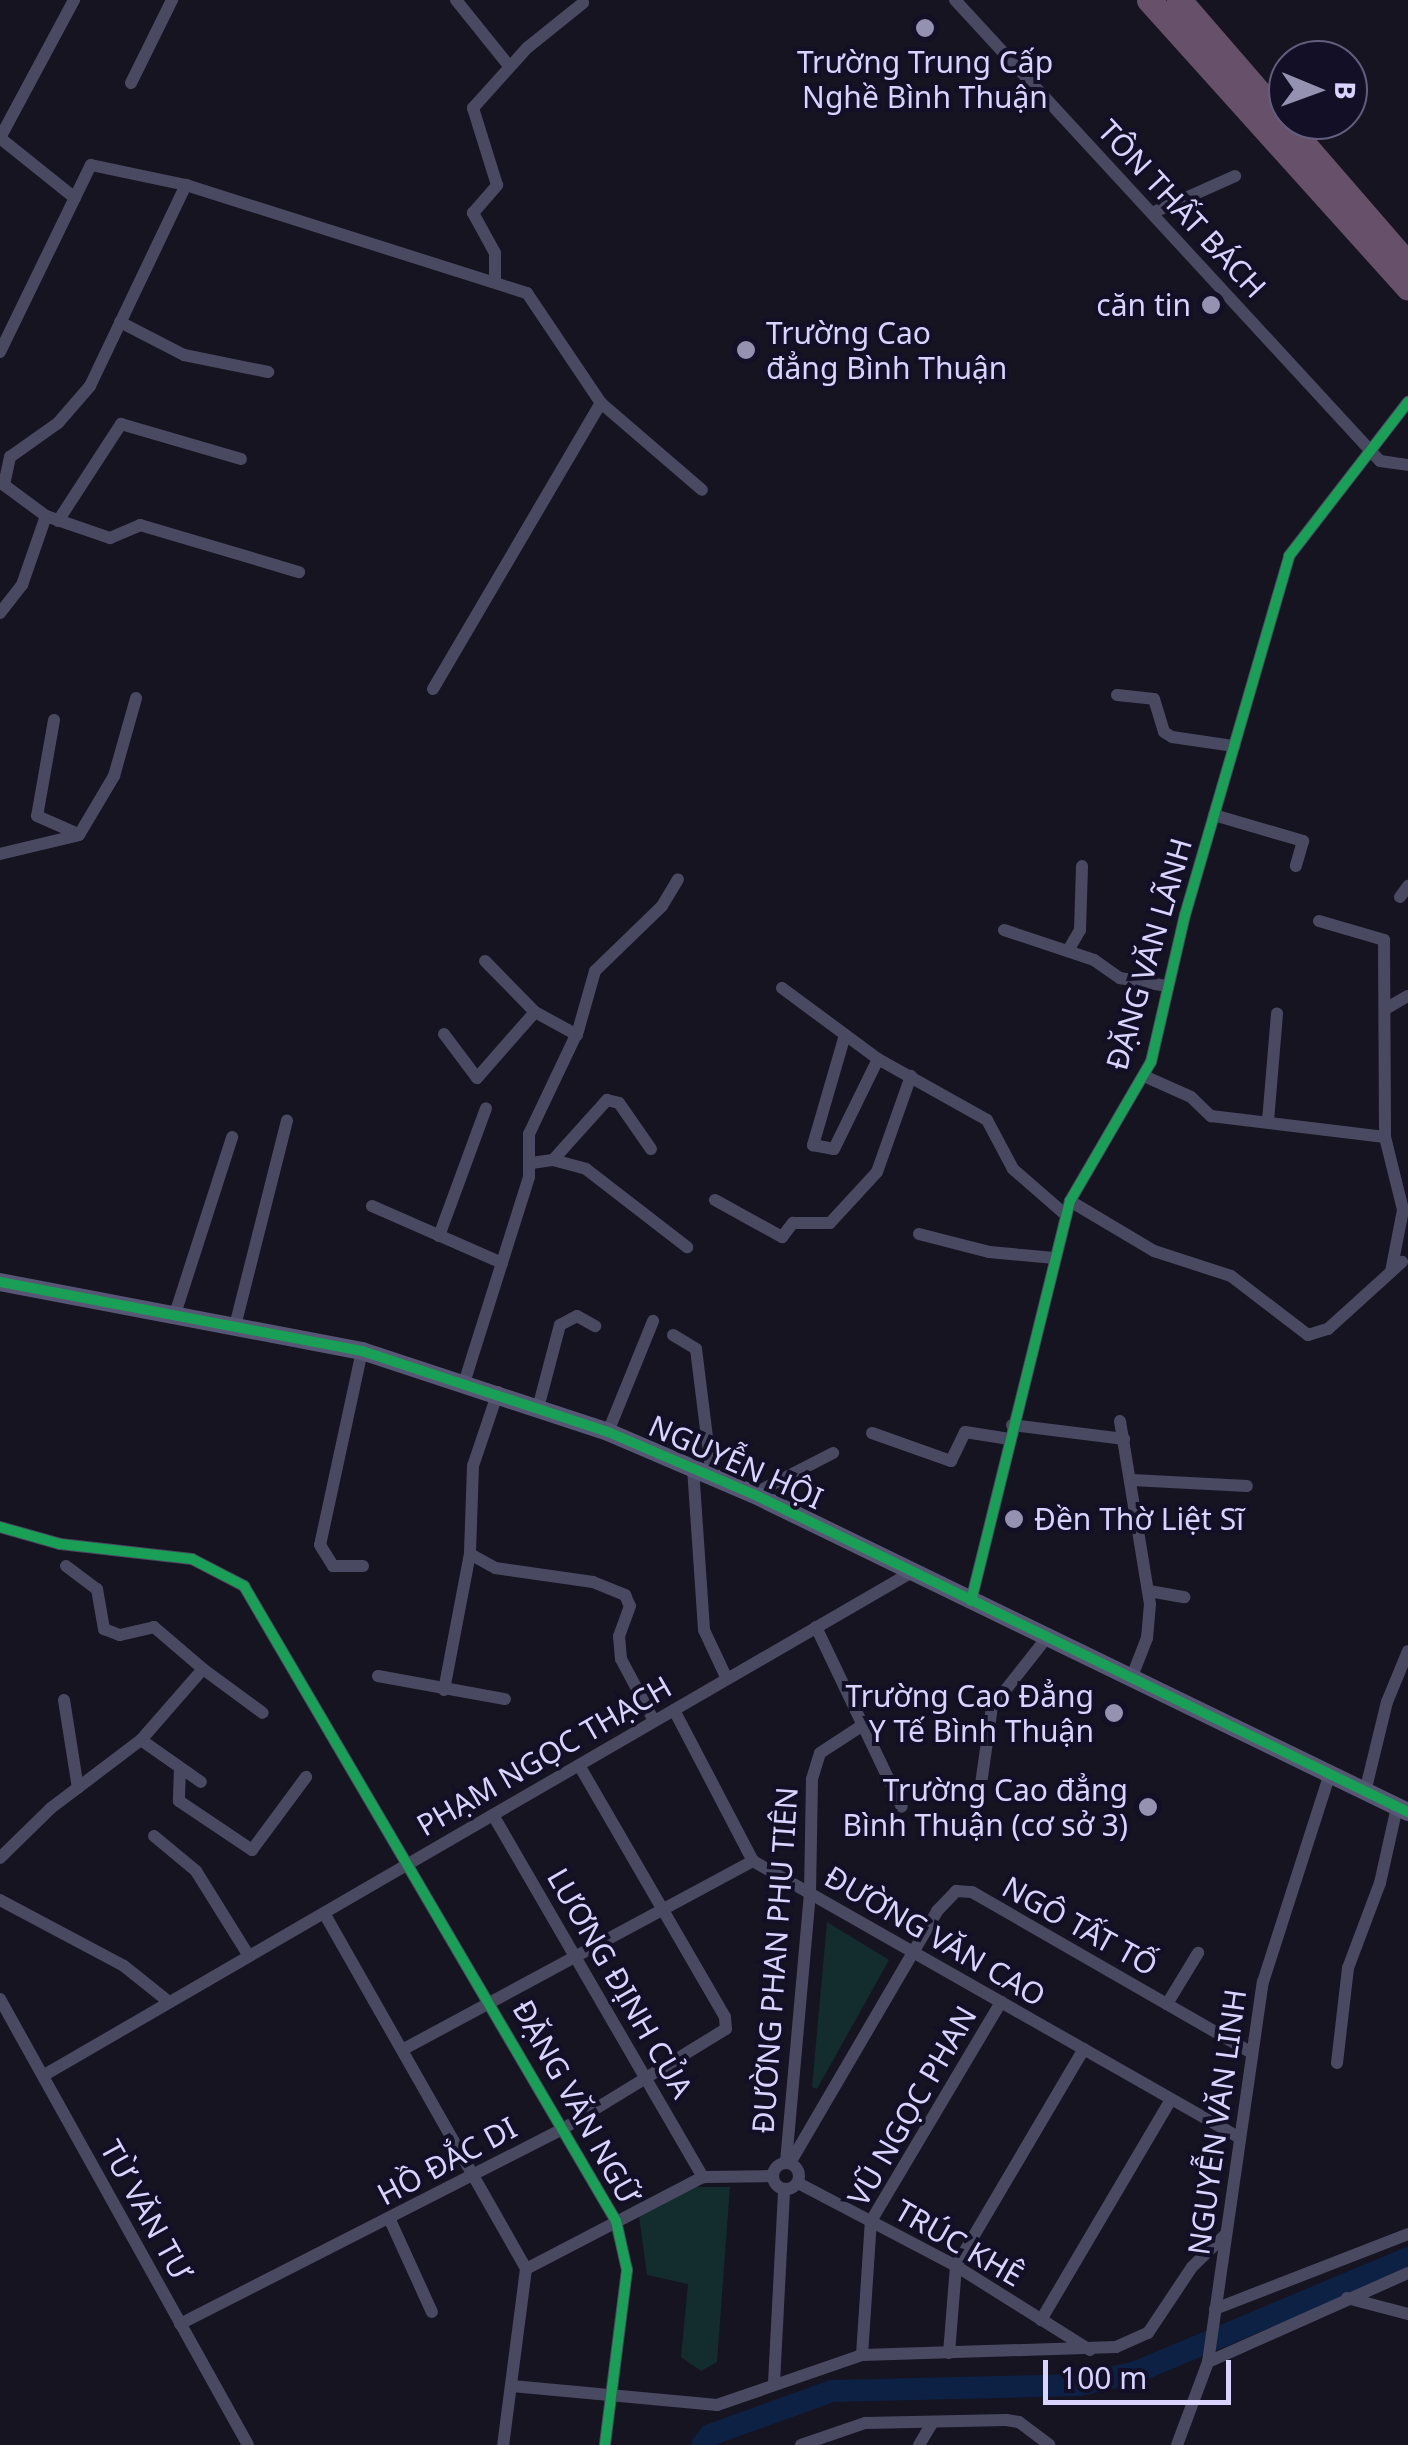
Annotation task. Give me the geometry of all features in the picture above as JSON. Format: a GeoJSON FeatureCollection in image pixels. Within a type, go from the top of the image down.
{"type":"FeatureCollection","features":[{"type":"Feature","properties":{"kind":"highway"},"geometry":{"type":"LineString","coordinates":[[1148,0],[1405,273]]}},
{"type":"Feature","properties":{"kind":"highway"},"geometry":{"type":"LineString","coordinates":[[1179,0],[1405,273]]}},
{"type":"Feature","properties":{"kind":"street"},"geometry":{"type":"LineString","coordinates":[[74,0],[0,138],[75,198]]}},
{"type":"Feature","properties":{"kind":"street"},"geometry":{"type":"LineString","coordinates":[[131,83],[172,0]]}},
{"type":"Feature","properties":{"kind":"street"},"geometry":{"type":"LineString","coordinates":[[456,0],[509,66]]}},
{"type":"Feature","properties":{"kind":"street","name":"TÔN THẤT BÁCH"},"geometry":{"type":"LineString","coordinates":[[956,0],[1372,452]]}},
{"type":"Feature","properties":{"kind":"street"},"geometry":{"type":"LineString","coordinates":[[495,280],[496,253],[473,214],[496,189],[496,176],[472,113],[509,66],[583,3]]}},
{"type":"Feature","properties":{"kind":"street"},"geometry":{"type":"LineString","coordinates":[[0,352],[91,166],[186,185],[527,293],[546,313],[601,403],[702,490]]}},
{"type":"Feature","properties":{"kind":"street"},"geometry":{"type":"LineString","coordinates":[[1152,213],[1235,176]]}},
{"type":"Feature","properties":{"kind":"street"},"geometry":{"type":"LineString","coordinates":[[186,185],[76,407],[10,457],[4,485],[52,518],[110,538],[140,525],[299,572]]}},
{"type":"Feature","properties":{"kind":"street"},"geometry":{"type":"LineString","coordinates":[[120,322],[184,356],[268,372]]}},
{"type":"Feature","properties":{"kind":"street","name":"ĐẶNG VĂN LÃNH"},"geometry":{"type":"LineString","coordinates":[[970,1602],[1068,1208],[1144,1076],[1289,556],[1408,402]]}},
{"type":"Feature","properties":{"kind":"street"},"geometry":{"type":"LineString","coordinates":[[433,690],[601,403]]}},
{"type":"Feature","properties":{"kind":"street"},"geometry":{"type":"LineString","coordinates":[[0,612],[22,585],[52,518],[121,424],[241,459]]}},
{"type":"Feature","properties":{"kind":"street"},"geometry":{"type":"LineString","coordinates":[[1372,452],[1380,461],[1408,466]]}},
{"type":"Feature","properties":{"kind":"street"},"geometry":{"type":"LineString","coordinates":[[1117,696],[1154,699],[1164,732],[1172,737],[1234,746]]}},
{"type":"Feature","properties":{"kind":"street"},"geometry":{"type":"LineString","coordinates":[[0,854],[80,835],[106,795],[136,698]]}},
{"type":"Feature","properties":{"kind":"street"},"geometry":{"type":"LineString","coordinates":[[54,720],[37,816],[80,835]]}},
{"type":"Feature","properties":{"kind":"street"},"geometry":{"type":"LineString","coordinates":[[1214,815],[1303,841],[1296,866]]}},
{"type":"Feature","properties":{"kind":"street"},"geometry":{"type":"LineString","coordinates":[[1069,949],[1082,918],[1082,866]]}},
{"type":"Feature","properties":{"kind":"street"},"geometry":{"type":"LineString","coordinates":[[466,1380],[531,1164],[529,1134],[577,1035],[595,970],[662,906],[678,880]]}},
{"type":"Feature","properties":{"kind":"street"},"geometry":{"type":"LineString","coordinates":[[1319,921],[1384,940],[1385,1136],[1403,1210],[1391,1272]]}},
{"type":"Feature","properties":{"kind":"street"},"geometry":{"type":"LineString","coordinates":[[1004,930],[1069,949],[1120,978],[1167,986]]}},
{"type":"Feature","properties":{"kind":"street"},"geometry":{"type":"LineString","coordinates":[[485,961],[535,1012],[577,1035]]}},
{"type":"Feature","properties":{"kind":"street"},"geometry":{"type":"LineString","coordinates":[[782,988],[878,1058],[987,1120],[1013,1169],[1068,1208],[1154,1251],[1232,1276],[1308,1335],[1324,1332],[1402,1262]]}},
{"type":"Feature","properties":{"kind":"street"},"geometry":{"type":"LineString","coordinates":[[1387,1008],[1408,996]]}},
{"type":"Feature","properties":{"kind":"street"},"geometry":{"type":"LineString","coordinates":[[444,1034],[477,1078],[535,1012]]}},
{"type":"Feature","properties":{"kind":"street"},"geometry":{"type":"LineString","coordinates":[[1268,1121],[1276,1013]]}},
{"type":"Feature","properties":{"kind":"street"},"geometry":{"type":"LineString","coordinates":[[845,1035],[811,1134],[819,1149],[834,1150],[878,1058]]}},
{"type":"Feature","properties":{"kind":"street"},"geometry":{"type":"LineString","coordinates":[[715,1200],[782,1238],[794,1223],[830,1223],[876,1172],[911,1076]]}},
{"type":"Feature","properties":{"kind":"street"},"geometry":{"type":"LineString","coordinates":[[1144,1076],[1191,1097],[1211,1116],[1385,1136]]}},
{"type":"Feature","properties":{"kind":"street"},"geometry":{"type":"LineString","coordinates":[[553,1160],[607,1100],[619,1103],[651,1149]]}},
{"type":"Feature","properties":{"kind":"street"},"geometry":{"type":"LineString","coordinates":[[439,1236],[486,1108]]}},
{"type":"Feature","properties":{"kind":"street"},"geometry":{"type":"LineString","coordinates":[[236,1326],[286,1120]]}},
{"type":"Feature","properties":{"kind":"street"},"geometry":{"type":"LineString","coordinates":[[175,1314],[232,1137]]}},
{"type":"Feature","properties":{"kind":"street"},"geometry":{"type":"LineString","coordinates":[[531,1164],[553,1160],[586,1169],[628,1207],[687,1247]]}},
{"type":"Feature","properties":{"kind":"street"},"geometry":{"type":"LineString","coordinates":[[372,1206],[502,1264]]}},
{"type":"Feature","properties":{"kind":"street"},"geometry":{"type":"LineString","coordinates":[[919,1234],[1055,1258]]}},
{"type":"Feature","properties":{"kind":"street","name":"NGUYỄN HỘI"},"geometry":{"type":"LineString","coordinates":[[0,1282],[362,1350],[466,1380],[608,1432],[754,1494],[1329,1778],[1402,1809]]}},
{"type":"Feature","properties":{"kind":"street"},"geometry":{"type":"LineString","coordinates":[[538,1408],[560,1325],[577,1316],[595,1326]]}},
{"type":"Feature","properties":{"kind":"street"},"geometry":{"type":"LineString","coordinates":[[608,1432],[653,1321]]}},
{"type":"Feature","properties":{"kind":"street"},"geometry":{"type":"LineString","coordinates":[[674,1335],[696,1348],[712,1477]]}},
{"type":"Feature","properties":{"kind":"street"},"geometry":{"type":"LineString","coordinates":[[362,1350],[320,1545],[333,1566],[363,1566]]}},
{"type":"Feature","properties":{"kind":"street"},"geometry":{"type":"LineString","coordinates":[[444,1690],[470,1554],[473,1466],[498,1392]]}},
{"type":"Feature","properties":{"kind":"street"},"geometry":{"type":"LineString","coordinates":[[1120,1421],[1149,1591],[1147,1638],[1131,1679]]}},
{"type":"Feature","properties":{"kind":"street"},"geometry":{"type":"LineString","coordinates":[[872,1433],[951,1461],[965,1432],[1124,1440]]}},
{"type":"Feature","properties":{"kind":"street"},"geometry":{"type":"LineString","coordinates":[[754,1494],[833,1453]]}},
{"type":"Feature","properties":{"kind":"street"},"geometry":{"type":"LineString","coordinates":[[693,1468],[704,1630],[728,1679]]}},
{"type":"Feature","properties":{"kind":"street"},"geometry":{"type":"LineString","coordinates":[[1132,1480],[1246,1486]]}},
{"type":"Feature","properties":{"kind":"street","name":"ĐẶNG VĂN NGỮ"},"geometry":{"type":"LineString","coordinates":[[0,1526],[60,1544],[192,1560],[238,1578],[616,2221],[627,2270],[605,2445]]}},
{"type":"Feature","properties":{"kind":"street"},"geometry":{"type":"LineString","coordinates":[[470,1554],[495,1568],[593,1582],[625,1595],[630,1606],[619,1636],[621,1659],[654,1721]]}},
{"type":"Feature","properties":{"kind":"street"},"geometry":{"type":"LineString","coordinates":[[66,1566],[97,1589],[104,1630],[120,1635],[154,1627],[263,1713]]}},
{"type":"Feature","properties":{"kind":"street","name":"PHẠM NGỌC THẠCH"},"geometry":{"type":"LineString","coordinates":[[46,2074],[912,1572]]}},
{"type":"Feature","properties":{"kind":"street"},"geometry":{"type":"LineString","coordinates":[[1149,1591],[1184,1597]]}},
{"type":"Feature","properties":{"kind":"street"},"geometry":{"type":"LineString","coordinates":[[816,1627],[902,1807]]}},
{"type":"Feature","properties":{"kind":"street"},"geometry":{"type":"LineString","coordinates":[[980,1784],[992,1707],[1048,1636]]}},
{"type":"Feature","properties":{"kind":"street"},"geometry":{"type":"LineString","coordinates":[[1365,1792],[1386,1702],[1408,1651]]}},
{"type":"Feature","properties":{"kind":"street"},"geometry":{"type":"LineString","coordinates":[[0,1858],[81,1785],[141,1740],[203,1669]]}},
{"type":"Feature","properties":{"kind":"street"},"geometry":{"type":"LineString","coordinates":[[378,1676],[505,1699]]}},
{"type":"Feature","properties":{"kind":"street"},"geometry":{"type":"LineString","coordinates":[[64,1700],[71,1764],[81,1785]]}},
{"type":"Feature","properties":{"kind":"street"},"geometry":{"type":"LineString","coordinates":[[402,2050],[753,1861],[674,1710]]}},
{"type":"Feature","properties":{"kind":"street","name":"ĐƯỜNG PHAN PHU TIÊN"},"geometry":{"type":"LineString","coordinates":[[788,2163],[810,1894],[816,1764],[828,1746],[863,1725]]}},
{"type":"Feature","properties":{"kind":"street"},"geometry":{"type":"LineString","coordinates":[[141,1740],[201,1782]]}},
{"type":"Feature","properties":{"kind":"street","name":"HỒ ĐẮC DI"},"geometry":{"type":"LineString","coordinates":[[180,2324],[561,2130],[726,2029],[725,2017],[665,1909],[579,1765]]}},
{"type":"Feature","properties":{"kind":"street"},"geometry":{"type":"LineString","coordinates":[[180,1768],[179,1800],[252,1850],[306,1777]]}},
{"type":"Feature","properties":{"kind":"street","name":"NGUYỄN VĂN LINH"},"geometry":{"type":"LineString","coordinates":[[1208,2362],[1249,2050],[1262,1982],[1329,1778]]}},
{"type":"Feature","properties":{"kind":"street"},"geometry":{"type":"LineString","coordinates":[[1337,2062],[1348,1968],[1402,1809]]}},
{"type":"Feature","properties":{"kind":"street","name":"LƯƠNG ĐỊNH CỦA"},"geometry":{"type":"LineString","coordinates":[[494,1814],[702,2177]]}},
{"type":"Feature","properties":{"kind":"street"},"geometry":{"type":"LineString","coordinates":[[154,1836],[196,1871],[249,1956]]}},
{"type":"Feature","properties":{"kind":"street","name":"ĐƯỜNG VĂN CAO"},"geometry":{"type":"LineString","coordinates":[[753,1861],[1240,2138]]}},
{"type":"Feature","properties":{"kind":"street","name":"NGÔ TẤT TỐ"},"geometry":{"type":"LineString","coordinates":[[772,2176],[788,2163],[814,2126],[949,1894],[966,1890],[1249,2050]]}},
{"type":"Feature","properties":{"kind":"street"},"geometry":{"type":"LineString","coordinates":[[0,1900],[124,1966],[170,2002]]}},
{"type":"Feature","properties":{"kind":"street"},"geometry":{"type":"LineString","coordinates":[[324,1913],[526,2269],[503,2445]]}},
{"type":"Feature","properties":{"kind":"street"},"geometry":{"type":"LineString","coordinates":[[1167,2004],[1198,1953]]}},
{"type":"Feature","properties":{"kind":"street","name":"TỪ VĂN TƯ"},"geometry":{"type":"LineString","coordinates":[[0,2000],[46,2074],[248,2445]]}},
{"type":"Feature","properties":{"kind":"street","name":"VŨ NGỌC PHAN"},"geometry":{"type":"LineString","coordinates":[[862,2355],[871,2222],[1001,2002]]}},
{"type":"Feature","properties":{"kind":"street"},"geometry":{"type":"LineString","coordinates":[[949,2353],[956,2266],[1084,2050]]}},
{"type":"Feature","properties":{"kind":"street"},"geometry":{"type":"LineString","coordinates":[[1041,2320],[1171,2099]]}},
{"type":"Feature","properties":{"kind":"street"},"geometry":{"type":"LineString","coordinates":[[790,2115],[814,2126]]}},
{"type":"Feature","properties":{"kind":"street"},"geometry":{"type":"LineString","coordinates":[[784,2190],[798,2183],[788,2163]]}},
{"type":"Feature","properties":{"kind":"street"},"geometry":{"type":"LineString","coordinates":[[526,2269],[702,2177],[772,2176],[784,2190],[774,2383]]}},
{"type":"Feature","properties":{"kind":"street","name":"TRÚC KHÊ"},"geometry":{"type":"LineString","coordinates":[[798,2183],[956,2266],[1092,2351]]}},
{"type":"Feature","properties":{"kind":"street"},"geometry":{"type":"LineString","coordinates":[[390,2220],[432,2312]]}},
{"type":"Feature","properties":{"kind":"street"},"geometry":{"type":"LineString","coordinates":[[512,2386],[717,2405],[862,2355],[1092,2351],[1148,2333],[1192,2267],[1226,2234]]}},
{"type":"Feature","properties":{"kind":"street"},"geometry":{"type":"LineString","coordinates":[[1215,2309],[1408,2234]]}},
{"type":"Feature","properties":{"kind":"street"},"geometry":{"type":"LineString","coordinates":[[1177,2445],[1208,2362],[1408,2273]]}},
{"type":"Feature","properties":{"kind":"street"},"geometry":{"type":"LineString","coordinates":[[1347,2298],[1408,2314]]}},
{"type":"Feature","properties":{"kind":"street"},"geometry":{"type":"LineString","coordinates":[[806,2444],[865,2423],[1019,2422],[1048,2445]]}},
{"type":"Feature","properties":{"kind":"street"},"geometry":{"type":"LineString","coordinates":[[919,2445],[932,2423]]}},
{"type":"Feature","properties":{"kind":"green space"},"geometry":{"type":"Polygon","coordinates":[[[827,1922],[889,1960],[817,2089],[812,2087],[827,1922]]]}},
{"type":"Feature","properties":{"kind":"green space"},"geometry":{"type":"Polygon","coordinates":[[[691,2187],[730,2187],[717,2362],[701,2371],[681,2357],[688,2284],[647,2275],[639,2216],[691,2187]]]}},
{"type":"Feature","properties":{"kind":"waterway"},"geometry":{"type":"LineString","coordinates":[[702,2445],[710,2435],[832,2391],[1079,2385],[1136,2372],[1408,2258]]}},
{"type":"Feature","properties":{"kind":"cycle path"},"geometry":{"type":"LineString","coordinates":[[971,1601],[1070,1201],[1151,1062],[1185,915],[1289,556],[1408,402]]}},
{"type":"Feature","properties":{"kind":"cycle path"},"geometry":{"type":"LineString","coordinates":[[0,1282],[362,1351],[608,1432],[753,1494],[1408,1812]]}},
{"type":"Feature","properties":{"kind":"cycle path"},"geometry":{"type":"LineString","coordinates":[[0,1527],[60,1544],[192,1559],[244,1586],[616,2221],[627,2270],[605,2445]]}},
{"type":"Feature","properties":{"kind":"place","name":"Trường Trung Cấp Nghề Bình Thuận"},"geometry":{"type":"Point","coordinates":[925,28]}},
{"type":"Feature","properties":{"kind":"place","name":"căn tin"},"geometry":{"type":"Point","coordinates":[1211,305]}},
{"type":"Feature","properties":{"kind":"place","name":"Trường Cao đẳng Bình Thuận"},"geometry":{"type":"Point","coordinates":[746,350]}},
{"type":"Feature","properties":{"kind":"place","name":"Đền Thờ Liệt Sĩ"},"geometry":{"type":"Point","coordinates":[1014,1519]}},
{"type":"Feature","properties":{"kind":"place","name":"Trường Cao Đẳng Y Tế Bình Thuận"},"geometry":{"type":"Point","coordinates":[1114,1713]}},
{"type":"Feature","properties":{"kind":"place","name":"Trường Cao đẳng Bình Thuận (cơ sở 3)"},"geometry":{"type":"Point","coordinates":[1148,1807]}}]}
